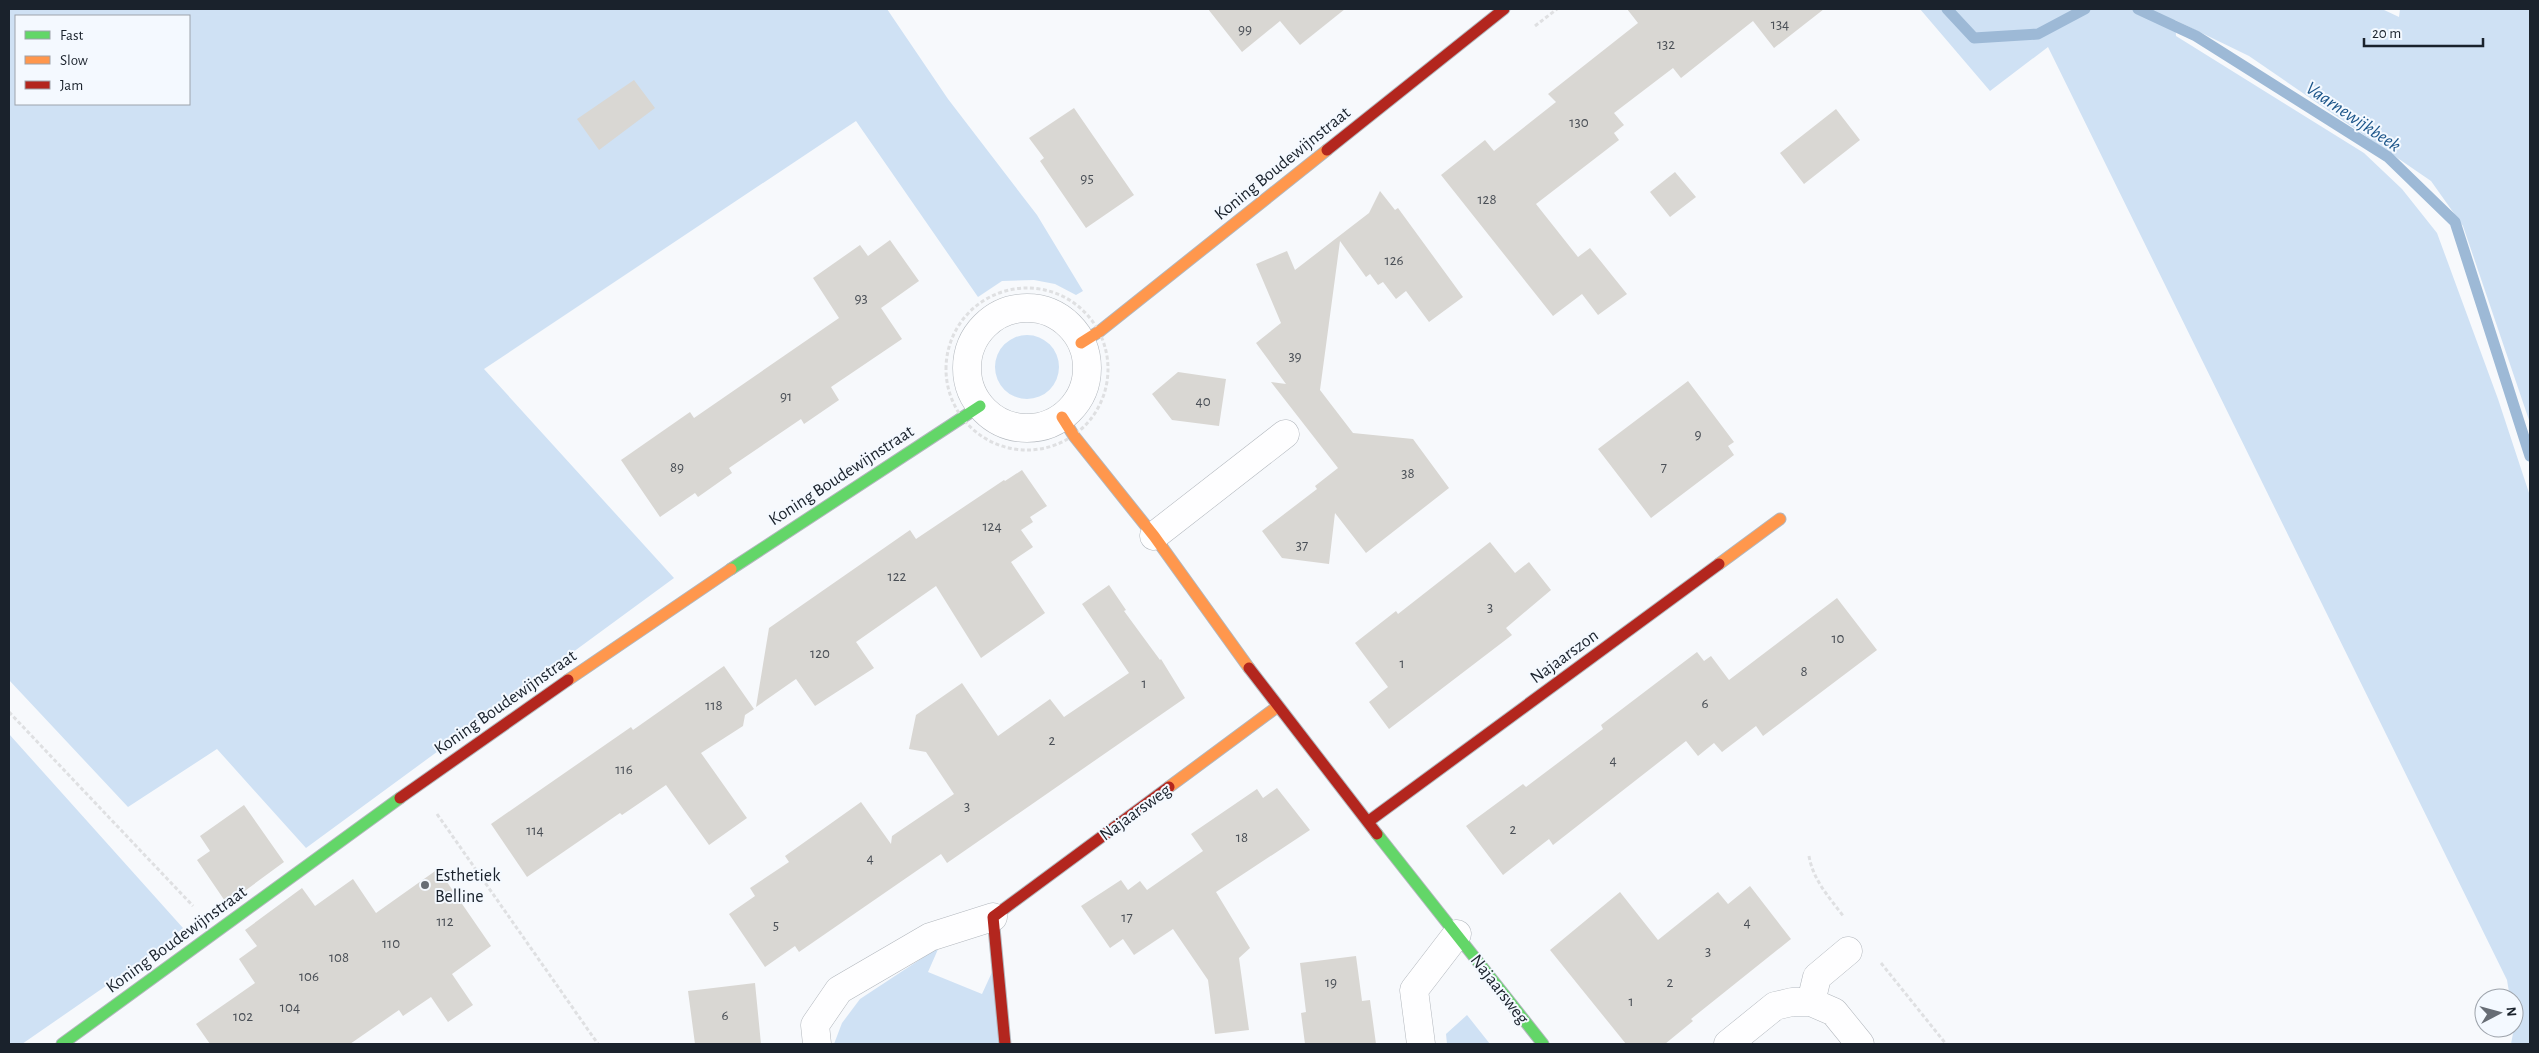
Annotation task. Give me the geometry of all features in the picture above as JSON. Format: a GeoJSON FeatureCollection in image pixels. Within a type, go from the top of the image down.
{"type":"FeatureCollection","features":[{"type":"Feature","properties":{"kind":"street","name":"Koning Boudewijnstraat"},"geometry":{"type":"LineString","coordinates":[[1081,342],[1100,331],[1504,9]]}},
{"type":"Feature","properties":{"kind":"street"},"geometry":{"type":"LineString","coordinates":[[1032,308],[1048,312],[1061,319],[1073,330],[1081,342],[1087,370],[1085,384],[1072,408],[1068,427],[1049,425],[1019,428],[970,412],[972,393],[967,378],[970,347],[978,333],[988,322],[1002,313],[1016,309],[1032,308]]}},
{"type":"Feature","properties":{"kind":"street","name":"Koning Boudewijnstraat"},"geometry":{"type":"LineString","coordinates":[[62,1044],[417,785],[688,597],[970,412]]}},
{"type":"Feature","properties":{"kind":"street","name":"Najaarsweg"},"geometry":{"type":"LineString","coordinates":[[1068,427],[1154,536],[1277,707],[1369,821],[1543,1044]]}},
{"type":"Feature","properties":{"kind":"street"},"geometry":{"type":"LineString","coordinates":[[1154,536],[1285,434]]}},
{"type":"Feature","properties":{"kind":"street","name":"Najaarszon"},"geometry":{"type":"LineString","coordinates":[[1369,821],[1780,519]]}},
{"type":"Feature","properties":{"kind":"street","name":"Najaarsweg"},"geometry":{"type":"LineString","coordinates":[[817,1044],[815,1024],[839,990],[930,937],[993,917],[1277,707]]}},
{"type":"Feature","properties":{"kind":"street"},"geometry":{"type":"LineString","coordinates":[[993,917],[1005,1044]]}},
{"type":"Feature","properties":{"kind":"street","name":"Najaarsweg"},"geometry":{"type":"LineString","coordinates":[[1420,1044],[1414,990],[1457,934]]}},
{"type":"Feature","properties":{"kind":"street"},"geometry":{"type":"LineString","coordinates":[[1811,1002],[1817,977],[1848,951]]}},
{"type":"Feature","properties":{"kind":"street"},"geometry":{"type":"LineString","coordinates":[[1728,1044],[1775,1006],[1792,1002],[1811,1002],[1834,1012],[1860,1044]]}},
{"type":"Feature","properties":{"kind":"path"},"geometry":{"type":"LineString","coordinates":[[1083,309],[1064,296],[1040,288],[1017,288],[994,294],[973,307],[958,325],[948,347],[946,372],[949,395],[970,412],[979,435],[1001,447],[1026,451],[1051,447],[1068,427],[1091,421],[1102,402],[1108,380],[1108,358]]}},
{"type":"Feature","properties":{"kind":"path"},"geometry":{"type":"LineString","coordinates":[[9,712],[217,932]]}},
{"type":"Feature","properties":{"kind":"path"},"geometry":{"type":"LineString","coordinates":[[417,785],[598,1044]]}},
{"type":"Feature","properties":{"kind":"shaded area"},"geometry":{"type":"Polygon","coordinates":[[[9,9],[887,9],[948,99],[1037,215],[1083,291],[1076,295],[1055,284],[1034,280],[1002,281],[978,297],[856,121],[484,369],[674,578],[306,848],[217,749],[128,807],[9,680],[9,9]]]}},
{"type":"Feature","properties":{"kind":"shaded area"},"geometry":{"type":"Polygon","coordinates":[[[1920,9],[2382,9],[2399,17],[2400,9],[2530,9],[2530,423],[2463,226],[2431,181],[2249,56],[2175,20],[2176,36],[2364,153],[2402,189],[2437,233],[2498,399],[2530,496],[2530,1044],[2511,1044],[2512,1038],[2524,1038],[2524,988],[2508,988],[2507,980],[2048,47],[1990,91],[1920,9]]]}},
{"type":"Feature","properties":{"kind":"shaded area"},"geometry":{"type":"Polygon","coordinates":[[[1021,335],[1033,335],[1050,344],[1057,355],[1059,367],[1057,379],[1050,390],[1033,399],[1021,399],[1009,394],[1000,385],[995,373],[995,361],[1000,349],[1009,340],[1021,335]]]}},
{"type":"Feature","properties":{"kind":"shaded area"},"geometry":{"type":"Polygon","coordinates":[[[9,734],[183,928],[155,952],[22,1044],[9,1044],[9,734]]]}},
{"type":"Feature","properties":{"kind":"shaded area"},"geometry":{"type":"Polygon","coordinates":[[[939,947],[928,972],[982,994],[993,970],[1002,1044],[834,1044],[842,1023],[860,999],[939,947]]]}},
{"type":"Feature","properties":{"kind":"shaded area"},"geometry":{"type":"Polygon","coordinates":[[[1467,1015],[1490,1044],[1447,1044],[1446,1034],[1467,1015]]]}},
{"type":"Feature","properties":{"kind":"building"},"geometry":{"type":"Polygon","coordinates":[[[1208,9],[1345,9],[1300,45],[1280,21],[1242,52],[1208,9]]]}},
{"type":"Feature","properties":{"kind":"building"},"geometry":{"type":"Polygon","coordinates":[[[1627,9],[1824,9],[1774,48],[1753,21],[1681,78],[1673,68],[1614,113],[1624,125],[1614,133],[1619,140],[1536,204],[1578,257],[1590,248],[1627,294],[1598,315],[1582,294],[1553,316],[1441,175],[1485,140],[1494,151],[1556,102],[1548,94],[1638,23],[1627,9]]]}},
{"type":"Feature","properties":{"kind":"building"},"geometry":{"type":"Polygon","coordinates":[[[634,80],[655,108],[599,150],[577,119],[634,80]]]}},
{"type":"Feature","properties":{"kind":"building"},"geometry":{"type":"Polygon","coordinates":[[[1074,108],[1134,195],[1086,228],[1040,161],[1044,158],[1029,138],[1074,108]]]}},
{"type":"Feature","properties":{"kind":"building"},"geometry":{"type":"Polygon","coordinates":[[[1836,109],[1860,140],[1804,184],[1780,153],[1836,109]]]}},
{"type":"Feature","properties":{"kind":"building"},"geometry":{"type":"Polygon","coordinates":[[[1675,172],[1696,197],[1670,217],[1650,192],[1675,172]]]}},
{"type":"Feature","properties":{"kind":"building"},"geometry":{"type":"Polygon","coordinates":[[[1380,191],[1395,210],[1398,208],[1463,297],[1429,322],[1406,291],[1396,299],[1383,282],[1378,285],[1370,274],[1366,277],[1340,241],[1320,390],[1353,433],[1413,439],[1449,488],[1366,553],[1335,513],[1329,564],[1282,558],[1262,531],[1317,489],[1315,486],[1338,468],[1271,382],[1286,384],[1256,343],[1281,323],[1256,264],[1287,251],[1295,270],[1369,213],[1380,191]]]}},
{"type":"Feature","properties":{"kind":"building"},"geometry":{"type":"Polygon","coordinates":[[[890,240],[919,281],[881,308],[902,339],[831,387],[839,400],[804,424],[801,419],[729,468],[732,473],[698,497],[695,493],[660,517],[621,460],[690,412],[694,418],[839,318],[813,278],[860,245],[868,256],[890,240]]]}},
{"type":"Feature","properties":{"kind":"building"},"geometry":{"type":"Polygon","coordinates":[[[1178,372],[1226,379],[1219,426],[1172,420],[1152,394],[1178,372]]]}},
{"type":"Feature","properties":{"kind":"building"},"geometry":{"type":"Polygon","coordinates":[[[1688,381],[1734,442],[1728,446],[1734,455],[1651,518],[1598,449],[1688,381]]]}},
{"type":"Feature","properties":{"kind":"building"},"geometry":{"type":"Polygon","coordinates":[[[1022,470],[1047,506],[1030,517],[1033,522],[1021,530],[1033,547],[1011,562],[1045,613],[981,658],[936,586],[856,642],[874,668],[815,706],[796,679],[756,707],[769,628],[910,530],[916,539],[1022,470]]]}},
{"type":"Feature","properties":{"kind":"building"},"geometry":{"type":"Polygon","coordinates":[[[1490,542],[1515,573],[1529,562],[1551,590],[1506,628],[1512,635],[1389,729],[1369,702],[1388,687],[1355,643],[1396,611],[1398,614],[1490,542]]]}},
{"type":"Feature","properties":{"kind":"building"},"geometry":{"type":"Polygon","coordinates":[[[1109,585],[1126,610],[1124,611],[1161,659],[1185,698],[947,863],[941,854],[799,952],[795,946],[765,967],[729,914],[755,896],[750,888],[789,862],[785,856],[861,802],[891,844],[892,836],[954,794],[926,752],[909,749],[916,715],[962,683],[998,736],[1050,699],[1064,717],[1129,673],[1082,604],[1109,585]]]}},
{"type":"Feature","properties":{"kind":"building"},"geometry":{"type":"Polygon","coordinates":[[[1837,598],[1877,650],[1763,736],[1756,726],[1722,752],[1714,743],[1698,756],[1686,741],[1553,845],[1549,839],[1503,875],[1466,826],[1523,784],[1526,787],[1603,729],[1601,725],[1697,652],[1704,661],[1711,656],[1729,680],[1837,598]]]}},
{"type":"Feature","properties":{"kind":"building"},"geometry":{"type":"Polygon","coordinates":[[[724,666],[754,709],[745,715],[743,726],[701,753],[747,818],[709,845],[666,785],[622,815],[620,813],[527,877],[491,824],[631,727],[633,730],[724,666]]]}},
{"type":"Feature","properties":{"kind":"building"},"geometry":{"type":"Polygon","coordinates":[[[1277,788],[1310,830],[1216,892],[1250,948],[1239,958],[1249,1030],[1215,1034],[1208,980],[1173,929],[1134,955],[1123,939],[1110,948],[1081,906],[1121,880],[1128,890],[1140,881],[1147,890],[1203,851],[1191,834],[1257,789],[1263,798],[1277,788]]]}},
{"type":"Feature","properties":{"kind":"building"},"geometry":{"type":"Polygon","coordinates":[[[244,805],[284,862],[227,904],[197,860],[210,851],[200,836],[244,805]]]}},
{"type":"Feature","properties":{"kind":"building"},"geometry":{"type":"Polygon","coordinates":[[[438,869],[491,946],[452,974],[473,1005],[448,1022],[431,997],[403,1016],[399,1010],[350,1044],[210,1044],[196,1024],[255,983],[239,959],[257,946],[245,930],[302,888],[315,906],[353,879],[376,913],[438,869]]]}},
{"type":"Feature","properties":{"kind":"building"},"geometry":{"type":"Polygon","coordinates":[[[1750,886],[1791,939],[1691,1019],[1693,1021],[1665,1044],[1626,1044],[1550,950],[1620,892],[1658,940],[1718,892],[1728,904],[1750,886]]]}},
{"type":"Feature","properties":{"kind":"building"},"geometry":{"type":"Polygon","coordinates":[[[1356,956],[1362,1001],[1370,1000],[1376,1044],[1305,1044],[1301,1013],[1306,1012],[1300,963],[1356,956]]]}},
{"type":"Feature","properties":{"kind":"building"},"geometry":{"type":"Polygon","coordinates":[[[755,983],[761,1044],[695,1044],[688,991],[755,983]]]}},
{"type":"Feature","properties":{"kind":"waterway","name":"Vaarnewijkbeek"},"geometry":{"type":"LineString","coordinates":[[1947,9],[1974,38],[2038,34],[2085,9]]}},
{"type":"Feature","properties":{"kind":"waterway","name":"Vaarnewijkbeek"},"geometry":{"type":"LineString","coordinates":[[2138,9],[2196,36],[2388,157],[2455,222],[2530,456]]}},
{"type":"Feature","properties":{"kind":"traffic: fast"},"geometry":{"type":"LineString","coordinates":[[731,569],[980,406]]}},
{"type":"Feature","properties":{"kind":"traffic: fast"},"geometry":{"type":"LineString","coordinates":[[62,1044],[400,798]]}},
{"type":"Feature","properties":{"kind":"traffic: fast"},"geometry":{"type":"LineString","coordinates":[[1377,834],[1543,1044]]}},
{"type":"Feature","properties":{"kind":"traffic: slow"},"geometry":{"type":"LineString","coordinates":[[1081,343],[1100,331],[1327,150]]}},
{"type":"Feature","properties":{"kind":"traffic: slow"},"geometry":{"type":"LineString","coordinates":[[1062,417],[1074,436],[1154,536],[1249,668]]}},
{"type":"Feature","properties":{"kind":"traffic: slow"},"geometry":{"type":"LineString","coordinates":[[1719,564],[1780,519]]}},
{"type":"Feature","properties":{"kind":"traffic: slow"},"geometry":{"type":"LineString","coordinates":[[568,680],[731,569]]}},
{"type":"Feature","properties":{"kind":"traffic: slow"},"geometry":{"type":"LineString","coordinates":[[1169,787],[1277,707]]}},
{"type":"Feature","properties":{"kind":"traffic: jam"},"geometry":{"type":"LineString","coordinates":[[1327,150],[1504,9]]}},
{"type":"Feature","properties":{"kind":"traffic: jam"},"geometry":{"type":"LineString","coordinates":[[1369,821],[1719,564]]}},
{"type":"Feature","properties":{"kind":"traffic: jam"},"geometry":{"type":"LineString","coordinates":[[1249,668],[1377,834]]}},
{"type":"Feature","properties":{"kind":"traffic: jam"},"geometry":{"type":"LineString","coordinates":[[400,798],[568,680]]}},
{"type":"Feature","properties":{"kind":"traffic: jam"},"geometry":{"type":"LineString","coordinates":[[1005,1044],[993,917],[1169,787]]}},
{"type":"Feature","properties":{"kind":"place","name":"Esthetiek Belline"},"geometry":{"type":"Point","coordinates":[425,885]}}]}
